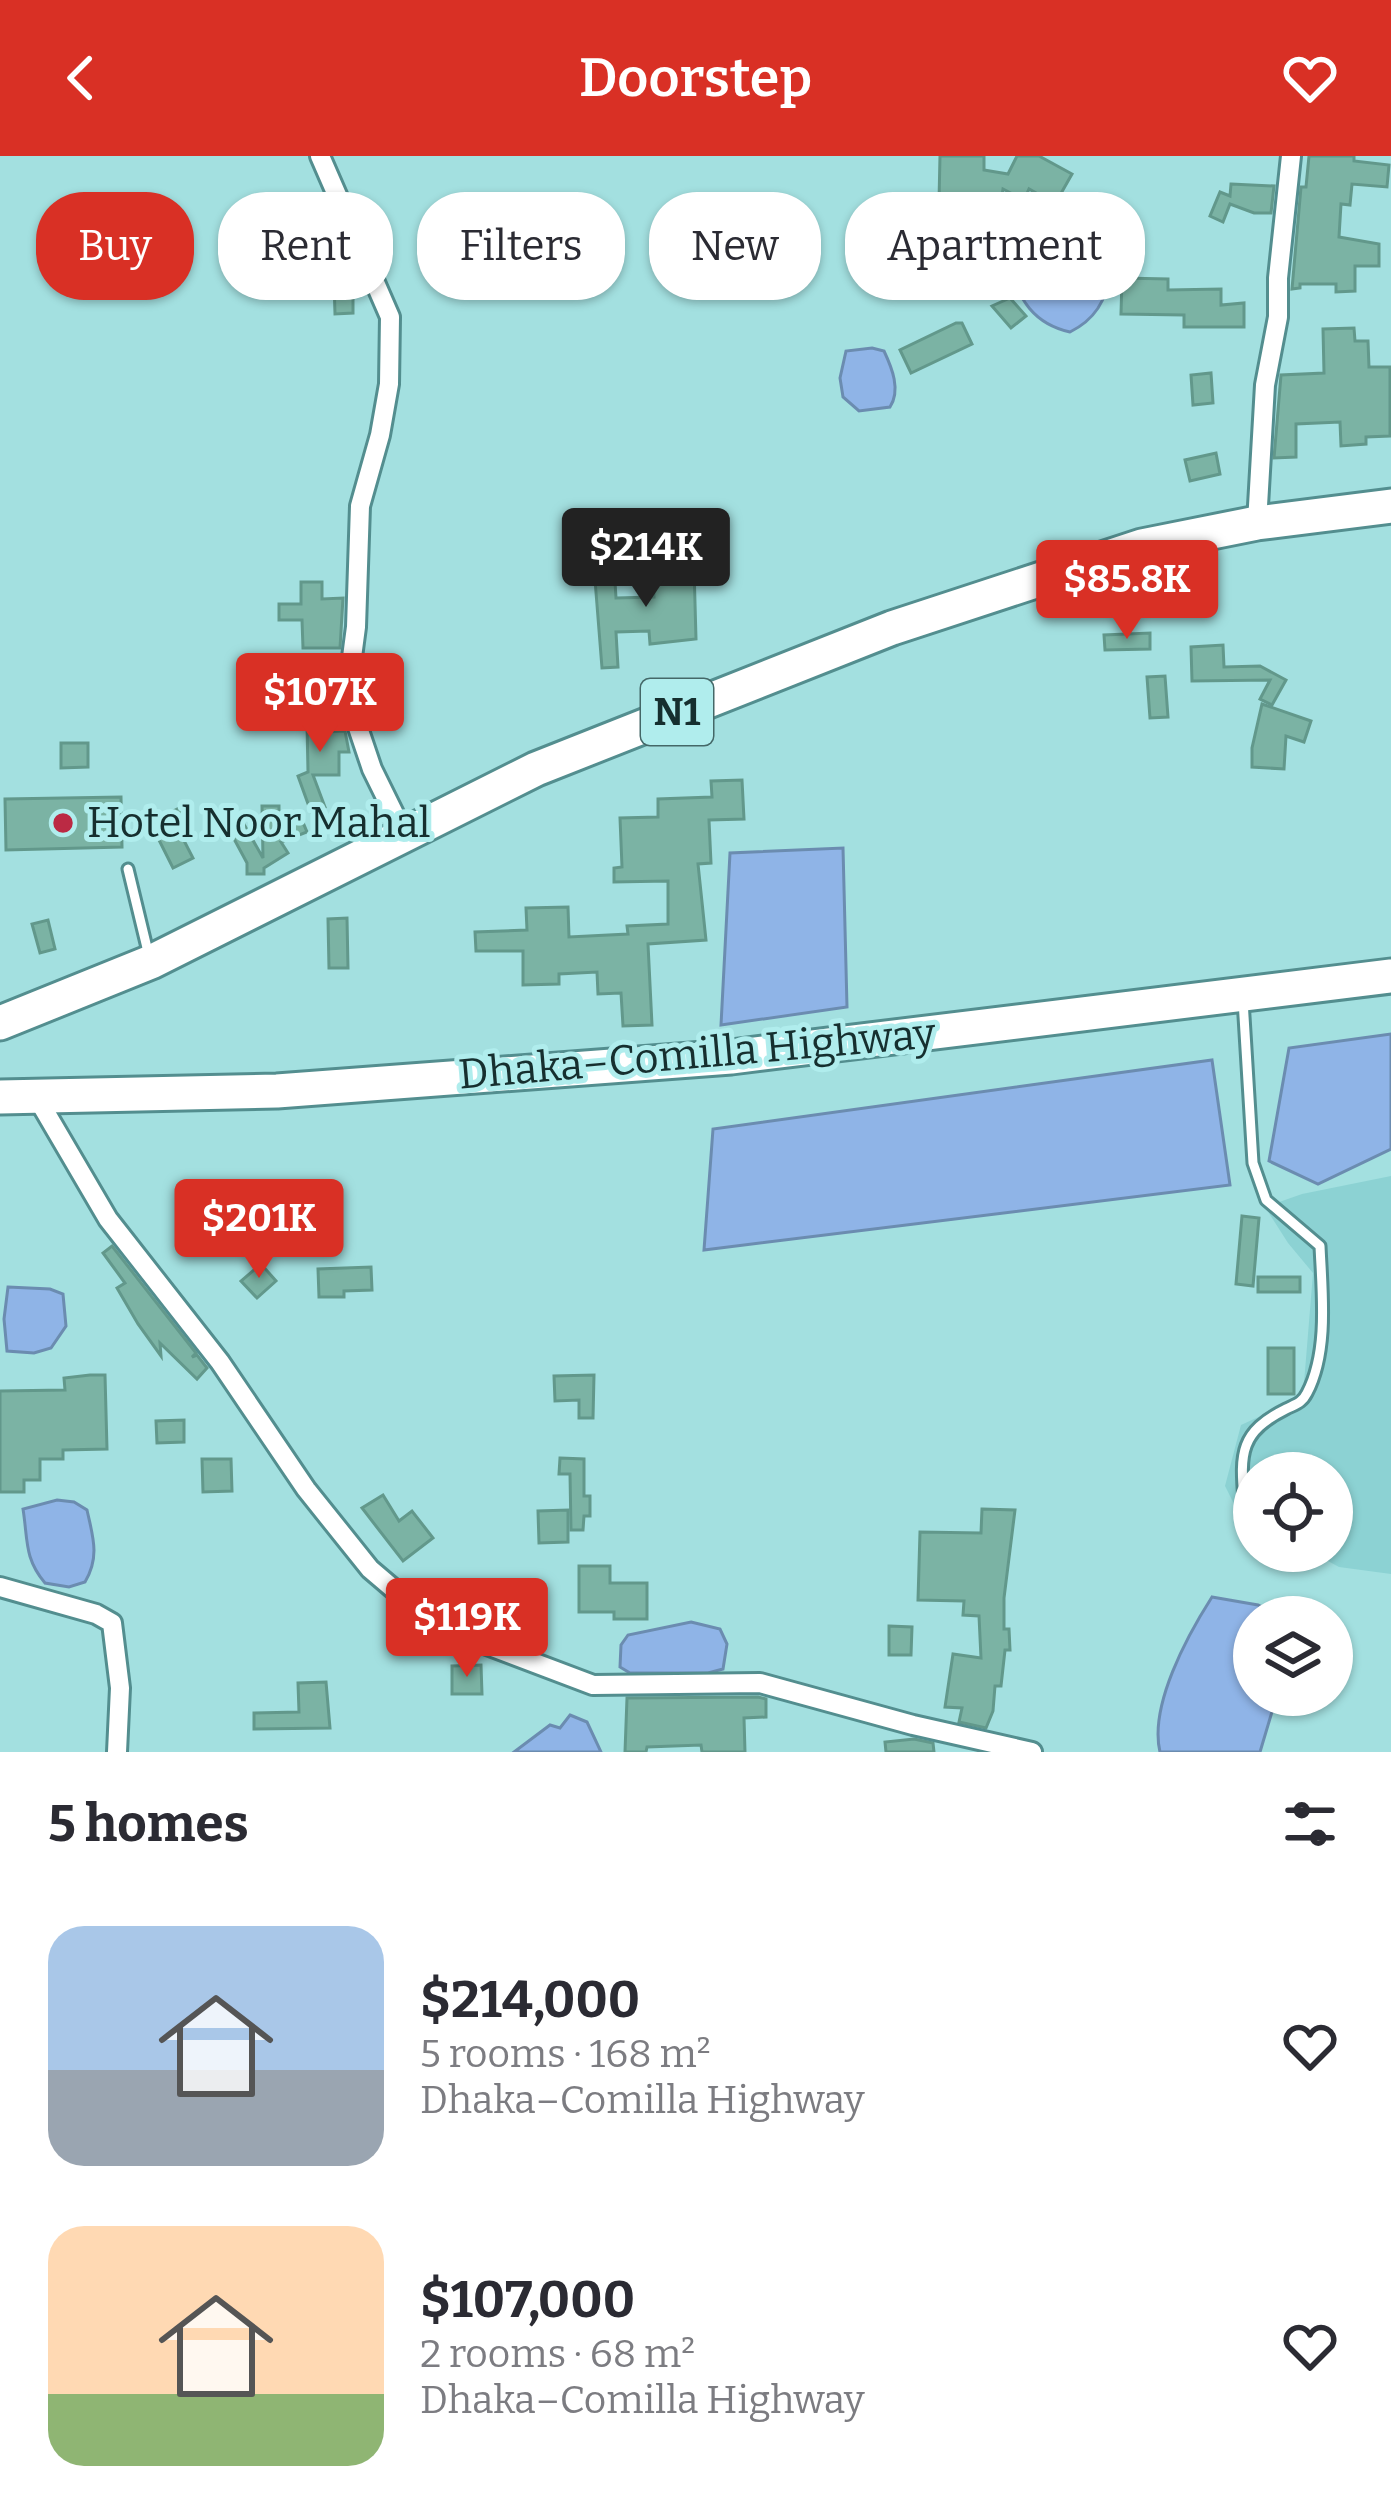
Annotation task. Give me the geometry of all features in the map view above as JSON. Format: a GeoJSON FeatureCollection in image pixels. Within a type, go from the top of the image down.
{"type":"FeatureCollection","features":[{"type":"Feature","properties":{"kind":"highway","name":"N1"},"geometry":{"type":"LineString","coordinates":[[0,1023],[151,962],[536,769],[892,628],[1142,546],[1391,506]]}},
{"type":"Feature","properties":{"kind":"highway","name":"Dhaka–Comilla Highway"},"geometry":{"type":"LineString","coordinates":[[0,1097],[277,1091],[731,1057],[1391,976]]}},
{"type":"Feature","properties":{"kind":"street"},"geometry":{"type":"LineString","coordinates":[[320,156],[390,317],[388,384],[380,435],[360,506],[356,627],[347,695],[372,769],[404,833]]}},
{"type":"Feature","properties":{"kind":"street"},"geometry":{"type":"LineString","coordinates":[[1257,524],[1265,385],[1278,317],[1292,156]]}},
{"type":"Feature","properties":{"kind":"street"},"geometry":{"type":"LineString","coordinates":[[36,1096],[108,1219],[220,1362],[306,1490],[370,1569],[436,1626],[593,1685],[760,1683],[1032,1752]]}},
{"type":"Feature","properties":{"kind":"street"},"geometry":{"type":"LineString","coordinates":[[0,1587],[96,1614],[112,1624],[120,1688],[117,1752]]}},
{"type":"Feature","properties":{"kind":"lane"},"geometry":{"type":"LineString","coordinates":[[128,869],[151,962]]}},
{"type":"Feature","properties":{"kind":"lane"},"geometry":{"type":"LineString","coordinates":[[1242,995],[1253,1162],[1265,1200],[1320,1246],[1323,1307],[1315,1376],[1304,1400],[1255,1429],[1244,1452]]}},
{"type":"Feature","properties":{"kind":"shaded area"},"geometry":{"type":"Polygon","coordinates":[[[1024,300],[1102,300],[1086,322],[1070,332],[1047,323],[1024,300]]]}},
{"type":"Feature","properties":{"kind":"shaded area"},"geometry":{"type":"Polygon","coordinates":[[[846,351],[884,351],[895,393],[890,407],[859,411],[843,397],[840,378],[846,351]]]}},
{"type":"Feature","properties":{"kind":"shaded area"},"geometry":{"type":"Polygon","coordinates":[[[843,848],[847,1007],[721,1025],[730,853],[843,848]]]}},
{"type":"Feature","properties":{"kind":"shaded area"},"geometry":{"type":"Polygon","coordinates":[[[1391,1034],[1391,1149],[1318,1184],[1269,1161],[1289,1048],[1391,1034]]]}},
{"type":"Feature","properties":{"kind":"shaded area"},"geometry":{"type":"Polygon","coordinates":[[[1212,1060],[1230,1185],[704,1250],[713,1129],[1212,1060]]]}},
{"type":"Feature","properties":{"kind":"shaded area"},"geometry":{"type":"Polygon","coordinates":[[[1391,1176],[1391,1574],[1353,1569],[1353,1452],[1234,1452],[1241,1425],[1295,1400],[1304,1383],[1313,1273],[1265,1207],[1302,1194],[1391,1176]]]}},
{"type":"Feature","properties":{"kind":"shaded area"},"geometry":{"type":"Polygon","coordinates":[[[8,1287],[63,1294],[66,1326],[51,1348],[34,1353],[7,1351],[8,1287]]]}},
{"type":"Feature","properties":{"kind":"shaded area"},"geometry":{"type":"Polygon","coordinates":[[[1233,1456],[1233,1502],[1225,1486],[1233,1456]]]}},
{"type":"Feature","properties":{"kind":"shaded area"},"geometry":{"type":"Polygon","coordinates":[[[57,1500],[87,1510],[93,1538],[90,1573],[85,1582],[69,1587],[45,1583],[33,1565],[27,1539],[23,1509],[57,1500]]]}},
{"type":"Feature","properties":{"kind":"shaded area"},"geometry":{"type":"Polygon","coordinates":[[[1212,1597],[1233,1601],[1233,1716],[1271,1716],[1260,1752],[1160,1752],[1160,1714],[1182,1651],[1212,1597]]]}},
{"type":"Feature","properties":{"kind":"shaded area"},"geometry":{"type":"Polygon","coordinates":[[[691,1622],[720,1629],[727,1644],[723,1669],[630,1673],[620,1667],[621,1645],[628,1635],[691,1622]]]}},
{"type":"Feature","properties":{"kind":"shaded area"},"geometry":{"type":"Polygon","coordinates":[[[570,1715],[587,1722],[601,1752],[514,1752],[550,1725],[560,1728],[570,1715]]]}},
{"type":"Feature","properties":{"kind":"building"},"geometry":{"type":"Polygon","coordinates":[[[940,156],[984,156],[984,170],[1008,174],[1017,156],[1039,156],[1072,174],[1062,192],[939,192],[940,156]]]}},
{"type":"Feature","properties":{"kind":"building"},"geometry":{"type":"Polygon","coordinates":[[[1309,156],[1354,156],[1354,161],[1389,165],[1387,187],[1352,184],[1350,205],[1341,204],[1339,237],[1379,244],[1379,266],[1355,266],[1355,291],[1336,292],[1336,284],[1300,284],[1292,289],[1301,187],[1306,187],[1309,156]]]}},
{"type":"Feature","properties":{"kind":"building"},"geometry":{"type":"Polygon","coordinates":[[[1231,184],[1274,186],[1271,213],[1254,213],[1230,204],[1223,222],[1210,216],[1220,192],[1230,196],[1231,184]]]}},
{"type":"Feature","properties":{"kind":"building"},"geometry":{"type":"Polygon","coordinates":[[[1145,278],[1168,279],[1168,290],[1221,289],[1221,305],[1244,303],[1244,327],[1184,327],[1184,315],[1121,314],[1121,300],[1145,300],[1145,278]]]}},
{"type":"Feature","properties":{"kind":"building"},"geometry":{"type":"Polygon","coordinates":[[[335,300],[353,300],[353,313],[335,314],[335,300]]]}},
{"type":"Feature","properties":{"kind":"building"},"geometry":{"type":"Polygon","coordinates":[[[1012,300],[1026,316],[1011,328],[992,306],[1012,300]]]}},
{"type":"Feature","properties":{"kind":"building"},"geometry":{"type":"Polygon","coordinates":[[[962,323],[972,344],[911,373],[900,350],[962,323]]]}},
{"type":"Feature","properties":{"kind":"building"},"geometry":{"type":"Polygon","coordinates":[[[1354,328],[1355,341],[1368,341],[1369,367],[1390,367],[1390,436],[1366,437],[1366,444],[1341,446],[1340,422],[1296,424],[1296,457],[1274,458],[1281,375],[1324,373],[1323,329],[1354,328]]]}},
{"type":"Feature","properties":{"kind":"building"},"geometry":{"type":"Polygon","coordinates":[[[1211,373],[1213,403],[1193,405],[1191,375],[1211,373]]]}},
{"type":"Feature","properties":{"kind":"building"},"geometry":{"type":"Polygon","coordinates":[[[1216,453],[1220,474],[1190,481],[1185,460],[1216,453]]]}},
{"type":"Feature","properties":{"kind":"building"},"geometry":{"type":"Polygon","coordinates":[[[614,566],[616,598],[654,597],[653,569],[694,567],[696,639],[650,644],[649,631],[616,632],[618,667],[602,668],[594,567],[614,566]]]}},
{"type":"Feature","properties":{"kind":"building"},"geometry":{"type":"Polygon","coordinates":[[[301,582],[322,582],[322,599],[343,598],[340,648],[303,648],[302,620],[279,620],[279,604],[301,604],[301,582]]]}},
{"type":"Feature","properties":{"kind":"building"},"geometry":{"type":"Polygon","coordinates":[[[1150,633],[1150,649],[1105,650],[1104,635],[1150,633]]]}},
{"type":"Feature","properties":{"kind":"building"},"geometry":{"type":"Polygon","coordinates":[[[1223,645],[1224,667],[1260,666],[1286,680],[1272,705],[1260,699],[1270,680],[1192,681],[1191,647],[1223,645]]]}},
{"type":"Feature","properties":{"kind":"building"},"geometry":{"type":"Polygon","coordinates":[[[288,659],[305,659],[305,689],[289,689],[288,659]]]}},
{"type":"Feature","properties":{"kind":"building"},"geometry":{"type":"Polygon","coordinates":[[[1165,676],[1168,717],[1150,718],[1147,677],[1165,676]]]}},
{"type":"Feature","properties":{"kind":"building"},"geometry":{"type":"Polygon","coordinates":[[[1262,704],[1311,721],[1304,742],[1286,736],[1284,769],[1252,767],[1262,704]]]}},
{"type":"Feature","properties":{"kind":"building"},"geometry":{"type":"Polygon","coordinates":[[[324,709],[325,732],[345,731],[349,752],[339,752],[339,775],[313,775],[325,807],[311,812],[298,776],[308,772],[307,724],[303,724],[302,710],[324,709]]]}},
{"type":"Feature","properties":{"kind":"building"},"geometry":{"type":"Polygon","coordinates":[[[61,743],[88,743],[88,767],[61,768],[61,743]]]}},
{"type":"Feature","properties":{"kind":"building"},"geometry":{"type":"Polygon","coordinates":[[[742,780],[744,819],[709,820],[711,863],[698,864],[706,940],[648,944],[652,1025],[623,1026],[621,993],[598,994],[597,972],[559,974],[559,984],[523,985],[523,951],[476,951],[475,932],[527,930],[526,908],[568,907],[569,937],[628,934],[627,926],[668,924],[668,881],[614,882],[614,868],[622,867],[620,818],[658,817],[658,799],[712,797],[711,781],[742,780]]]}},
{"type":"Feature","properties":{"kind":"building","name":"Hotel Noor Mahal"},"geometry":{"type":"Polygon","coordinates":[[[121,797],[122,847],[6,850],[5,799],[121,797]]]}},
{"type":"Feature","properties":{"kind":"building"},"geometry":{"type":"Polygon","coordinates":[[[262,806],[279,806],[279,821],[299,813],[307,832],[281,842],[288,853],[264,868],[264,874],[247,874],[247,863],[227,826],[241,819],[263,858],[262,806]]]}},
{"type":"Feature","properties":{"kind":"building"},"geometry":{"type":"Polygon","coordinates":[[[181,807],[188,821],[177,827],[193,858],[173,868],[157,836],[151,839],[145,826],[181,807]]]}},
{"type":"Feature","properties":{"kind":"building"},"geometry":{"type":"Polygon","coordinates":[[[347,918],[348,968],[329,968],[328,919],[347,918]]]}},
{"type":"Feature","properties":{"kind":"building"},"geometry":{"type":"Polygon","coordinates":[[[48,920],[55,949],[40,953],[32,924],[48,920]]]}},
{"type":"Feature","properties":{"kind":"building"},"geometry":{"type":"Polygon","coordinates":[[[1242,1216],[1259,1218],[1253,1286],[1236,1284],[1242,1216]]]}},
{"type":"Feature","properties":{"kind":"building"},"geometry":{"type":"Polygon","coordinates":[[[112,1246],[196,1353],[192,1357],[197,1355],[207,1368],[197,1379],[160,1343],[161,1356],[138,1324],[117,1288],[125,1283],[103,1253],[112,1246]]]}},
{"type":"Feature","properties":{"kind":"building"},"geometry":{"type":"Polygon","coordinates":[[[261,1264],[276,1281],[257,1298],[241,1281],[261,1264]]]}},
{"type":"Feature","properties":{"kind":"building"},"geometry":{"type":"Polygon","coordinates":[[[371,1267],[372,1290],[319,1297],[318,1269],[371,1267]]]}},
{"type":"Feature","properties":{"kind":"building"},"geometry":{"type":"Polygon","coordinates":[[[1258,1277],[1300,1277],[1300,1292],[1258,1292],[1258,1277]]]}},
{"type":"Feature","properties":{"kind":"building"},"geometry":{"type":"Polygon","coordinates":[[[1268,1348],[1294,1348],[1294,1394],[1268,1394],[1268,1348]]]}},
{"type":"Feature","properties":{"kind":"building"},"geometry":{"type":"Polygon","coordinates":[[[105,1375],[107,1449],[63,1450],[63,1459],[40,1459],[40,1480],[24,1480],[24,1492],[0,1492],[0,1391],[65,1390],[64,1378],[105,1375]]]}},
{"type":"Feature","properties":{"kind":"building"},"geometry":{"type":"Polygon","coordinates":[[[594,1375],[593,1418],[579,1418],[579,1400],[555,1401],[554,1376],[594,1375]]]}},
{"type":"Feature","properties":{"kind":"building"},"geometry":{"type":"Polygon","coordinates":[[[184,1420],[184,1442],[157,1443],[156,1421],[184,1420]]]}},
{"type":"Feature","properties":{"kind":"building"},"geometry":{"type":"Polygon","coordinates":[[[560,1458],[584,1459],[584,1496],[590,1496],[590,1516],[584,1516],[583,1530],[571,1530],[570,1474],[559,1474],[560,1458]]]}},
{"type":"Feature","properties":{"kind":"building"},"geometry":{"type":"Polygon","coordinates":[[[202,1459],[231,1459],[232,1491],[203,1492],[202,1459]]]}},
{"type":"Feature","properties":{"kind":"building"},"geometry":{"type":"Polygon","coordinates":[[[383,1495],[399,1521],[412,1511],[433,1538],[403,1561],[362,1508],[383,1495]]]}},
{"type":"Feature","properties":{"kind":"building"},"geometry":{"type":"Polygon","coordinates":[[[982,1509],[1015,1510],[1004,1598],[1010,1650],[1005,1650],[1001,1686],[995,1686],[986,1728],[959,1722],[962,1708],[945,1707],[953,1654],[981,1658],[979,1616],[963,1615],[964,1601],[918,1600],[920,1532],[981,1533],[982,1509]]]}},
{"type":"Feature","properties":{"kind":"building"},"geometry":{"type":"Polygon","coordinates":[[[568,1510],[568,1542],[539,1543],[538,1511],[568,1510]]]}},
{"type":"Feature","properties":{"kind":"building"},"geometry":{"type":"Polygon","coordinates":[[[579,1566],[610,1566],[610,1583],[647,1583],[647,1619],[579,1612],[579,1566]]]}},
{"type":"Feature","properties":{"kind":"building"},"geometry":{"type":"Polygon","coordinates":[[[889,1626],[912,1627],[911,1655],[889,1655],[889,1626]]]}},
{"type":"Feature","properties":{"kind":"building"},"geometry":{"type":"Polygon","coordinates":[[[481,1665],[482,1694],[452,1694],[452,1666],[481,1665]]]}},
{"type":"Feature","properties":{"kind":"building"},"geometry":{"type":"Polygon","coordinates":[[[326,1682],[330,1728],[254,1729],[254,1713],[299,1712],[298,1683],[326,1682]]]}},
{"type":"Feature","properties":{"kind":"building"},"geometry":{"type":"Polygon","coordinates":[[[627,1698],[766,1699],[766,1717],[744,1718],[745,1752],[702,1752],[701,1745],[625,1752],[627,1698]]]}},
{"type":"Feature","properties":{"kind":"building"},"geometry":{"type":"Polygon","coordinates":[[[914,1739],[933,1743],[934,1752],[886,1752],[885,1742],[914,1739]]]}},
{"type":"Feature","properties":{"kind":"place","name":"Hotel Noor Mahal"},"geometry":{"type":"Point","coordinates":[63,823]}}]}
